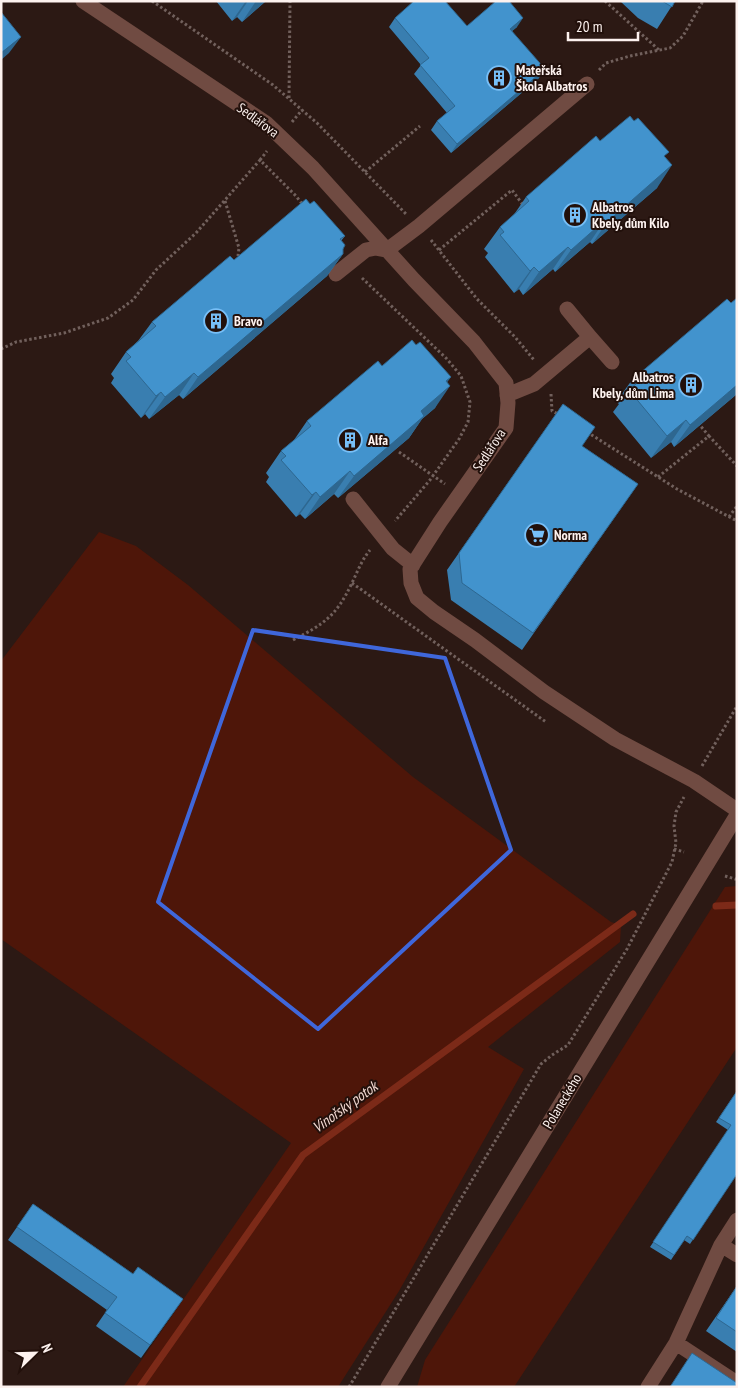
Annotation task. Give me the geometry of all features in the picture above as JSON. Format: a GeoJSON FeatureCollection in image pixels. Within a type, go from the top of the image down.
{"type":"FeatureCollection","features":[{"type":"Feature","properties":{"kind":"street","name":"Sedlářova"},"geometry":{"type":"LineString","coordinates":[[83,1],[266,123],[313,168],[474,342],[506,383],[508,403],[506,428],[440,522],[413,565]]}},
{"type":"Feature","properties":{"kind":"street"},"geometry":{"type":"LineString","coordinates":[[336,274],[366,250],[376,248],[388,250],[587,84]]}},
{"type":"Feature","properties":{"kind":"street"},"geometry":{"type":"LineString","coordinates":[[567,309],[612,362]]}},
{"type":"Feature","properties":{"kind":"street"},"geometry":{"type":"LineString","coordinates":[[507,395],[534,384],[590,336]]}},
{"type":"Feature","properties":{"kind":"street"},"geometry":{"type":"LineString","coordinates":[[353,499],[393,549],[413,565],[410,569],[411,583],[417,598],[434,612],[544,692],[615,739],[694,781],[737,810]]}},
{"type":"Feature","properties":{"kind":"street","name":"Polaneckého"},"geometry":{"type":"LineString","coordinates":[[388,1387],[737,815]]}},
{"type":"Feature","properties":{"kind":"street"},"geometry":{"type":"LineString","coordinates":[[648,1387],[676,1343],[721,1245],[737,1220]]}},
{"type":"Feature","properties":{"kind":"street"},"geometry":{"type":"LineString","coordinates":[[721,1245],[737,1256]]}},
{"type":"Feature","properties":{"kind":"street"},"geometry":{"type":"LineString","coordinates":[[676,1343],[737,1382]]}},
{"type":"Feature","properties":{"kind":"path"},"geometry":{"type":"LineString","coordinates":[[152,1],[273,85],[317,123],[419,226],[440,250],[477,299],[515,337],[545,375],[550,384],[552,411],[561,416]]}},
{"type":"Feature","properties":{"kind":"path"},"geometry":{"type":"LineString","coordinates":[[289,99],[290,1]]}},
{"type":"Feature","properties":{"kind":"path"},"geometry":{"type":"LineString","coordinates":[[605,1],[660,50]]}},
{"type":"Feature","properties":{"kind":"path"},"geometry":{"type":"LineString","coordinates":[[587,84],[606,63],[670,48],[683,36],[703,1]]}},
{"type":"Feature","properties":{"kind":"path"},"geometry":{"type":"LineString","coordinates":[[365,172],[420,126]]}},
{"type":"Feature","properties":{"kind":"path"},"geometry":{"type":"LineString","coordinates":[[1,349],[16,342],[64,333],[108,318],[133,300],[156,270],[196,233],[260,160],[296,196],[308,211]]}},
{"type":"Feature","properties":{"kind":"path"},"geometry":{"type":"LineString","coordinates":[[440,250],[512,190],[528,211]]}},
{"type":"Feature","properties":{"kind":"path"},"geometry":{"type":"LineString","coordinates":[[224,201],[239,248],[238,256]]}},
{"type":"Feature","properties":{"kind":"path"},"geometry":{"type":"LineString","coordinates":[[293,640],[320,626],[341,605],[362,559],[434,476],[468,422],[470,402],[461,376],[447,359],[348,264]]}},
{"type":"Feature","properties":{"kind":"path"},"geometry":{"type":"LineString","coordinates":[[692,416],[737,466]]}},
{"type":"Feature","properties":{"kind":"path"},"geometry":{"type":"LineString","coordinates":[[585,431],[658,477],[737,521]]}},
{"type":"Feature","properties":{"kind":"path"},"geometry":{"type":"LineString","coordinates":[[658,477],[709,436]]}},
{"type":"Feature","properties":{"kind":"path"},"geometry":{"type":"LineString","coordinates":[[399,452],[459,495]]}},
{"type":"Feature","properties":{"kind":"path"},"geometry":{"type":"LineString","coordinates":[[729,517],[737,506]]}},
{"type":"Feature","properties":{"kind":"path"},"geometry":{"type":"LineString","coordinates":[[352,583],[546,722]]}},
{"type":"Feature","properties":{"kind":"path"},"geometry":{"type":"LineString","coordinates":[[349,1387],[541,1064],[568,1045],[627,949],[666,875],[672,862],[674,849],[684,852]]}},
{"type":"Feature","properties":{"kind":"path"},"geometry":{"type":"LineString","coordinates":[[725,876],[737,879]]}},
{"type":"Feature","properties":{"kind":"highlighted area"},"geometry":{"type":"Polygon","coordinates":[[[253,630],[445,658],[511,850],[318,1029],[158,902],[253,630]]]}},
{"type":"Feature","properties":{"kind":"shaded area"},"geometry":{"type":"Polygon","coordinates":[[[99,532],[136,546],[188,585],[413,777],[611,922],[621,925],[620,942],[488,1047],[524,1069],[399,1291],[338,1387],[123,1387],[291,1143],[1,939],[1,661],[99,532]]]}},
{"type":"Feature","properties":{"kind":"shaded area"},"geometry":{"type":"Polygon","coordinates":[[[737,886],[737,1047],[514,1387],[417,1387],[425,1360],[725,887],[737,886]]]}},
{"type":"Feature","properties":{"kind":"building","name":"Mateřská Škola Albatros"},"geometry":{"type":"Polygon","coordinates":[[[414,1],[445,1],[467,26],[496,1],[509,1],[523,18],[510,29],[545,69],[457,144],[437,121],[455,106],[420,65],[429,58],[395,18],[414,1]]]}},
{"type":"Feature","properties":{"kind":"building"},"geometry":{"type":"Polygon","coordinates":[[[662,1],[675,1],[672,7],[662,1]]]}},
{"type":"Feature","properties":{"kind":"building"},"geometry":{"type":"Polygon","coordinates":[[[1,12],[21,37],[1,53],[1,12]]]}},
{"type":"Feature","properties":{"kind":"building","name":"Albatros Kbely, dům Kilo"},"geometry":{"type":"Polygon","coordinates":[[[630,116],[634,121],[638,118],[669,152],[664,156],[672,165],[607,222],[605,220],[571,250],[568,247],[539,272],[534,267],[530,271],[500,235],[504,232],[500,227],[529,201],[526,197],[596,136],[600,141],[630,116]]]}},
{"type":"Feature","properties":{"kind":"building","name":"Bravo"},"geometry":{"type":"Polygon","coordinates":[[[306,199],[310,204],[314,201],[345,236],[340,239],[345,245],[343,254],[198,377],[194,373],[165,397],[161,392],[156,396],[126,361],[131,357],[126,352],[156,326],[152,322],[230,256],[234,260],[306,199]]]}},
{"type":"Feature","properties":{"kind":"building","name":"Albatros Kbely, dům Lima"},"geometry":{"type":"Polygon","coordinates":[[[737,298],[737,385],[690,425],[686,420],[667,436],[629,390],[636,384],[632,380],[727,299],[731,303],[737,298]]]}},
{"type":"Feature","properties":{"kind":"building","name":"Alfa"},"geometry":{"type":"Polygon","coordinates":[[[412,340],[416,345],[420,342],[451,377],[446,381],[450,386],[421,411],[424,416],[354,476],[350,471],[320,497],[316,492],[312,495],[281,460],[286,456],[281,451],[311,426],[307,421],[378,361],[382,366],[412,340]]]}},
{"type":"Feature","properties":{"kind":"building","name":"Norma"},"geometry":{"type":"Polygon","coordinates":[[[563,404],[595,427],[582,446],[638,484],[533,633],[462,583],[459,553],[563,404]]]}},
{"type":"Feature","properties":{"kind":"building"},"geometry":{"type":"Polygon","coordinates":[[[737,1091],[737,1174],[693,1240],[687,1236],[674,1255],[653,1242],[731,1125],[719,1118],[737,1091]]]}},
{"type":"Feature","properties":{"kind":"building"},"geometry":{"type":"Polygon","coordinates":[[[33,1204],[133,1274],[138,1267],[183,1299],[150,1345],[105,1313],[117,1297],[17,1227],[33,1204]]]}},
{"type":"Feature","properties":{"kind":"building"},"geometry":{"type":"Polygon","coordinates":[[[737,1286],[737,1332],[716,1318],[737,1286]]]}},
{"type":"Feature","properties":{"kind":"building"},"geometry":{"type":"Polygon","coordinates":[[[692,1353],[737,1383],[735,1387],[670,1387],[692,1353]]]}},
{"type":"Feature","properties":{"kind":"waterway","name":"Vinořský potok"},"geometry":{"type":"LineString","coordinates":[[716,906],[737,905]]}},
{"type":"Feature","properties":{"kind":"waterway","name":"Vinořský potok"},"geometry":{"type":"LineString","coordinates":[[140,1387],[303,1155],[633,914]]}},
{"type":"Feature","properties":{"kind":"place","name":"Mateřská Škola Albatros"},"geometry":{"type":"Point","coordinates":[499,78]}},
{"type":"Feature","properties":{"kind":"place","name":"Albatros Kbely, dům Kilo"},"geometry":{"type":"Point","coordinates":[575,215]}},
{"type":"Feature","properties":{"kind":"place","name":"Bravo"},"geometry":{"type":"Point","coordinates":[216,321]}},
{"type":"Feature","properties":{"kind":"place","name":"Albatros Kbely, dům Lima"},"geometry":{"type":"Point","coordinates":[691,385]}},
{"type":"Feature","properties":{"kind":"place","name":"Alfa"},"geometry":{"type":"Point","coordinates":[350,440]}},
{"type":"Feature","properties":{"kind":"place","name":"Norma"},"geometry":{"type":"Point","coordinates":[537,535]}}]}
